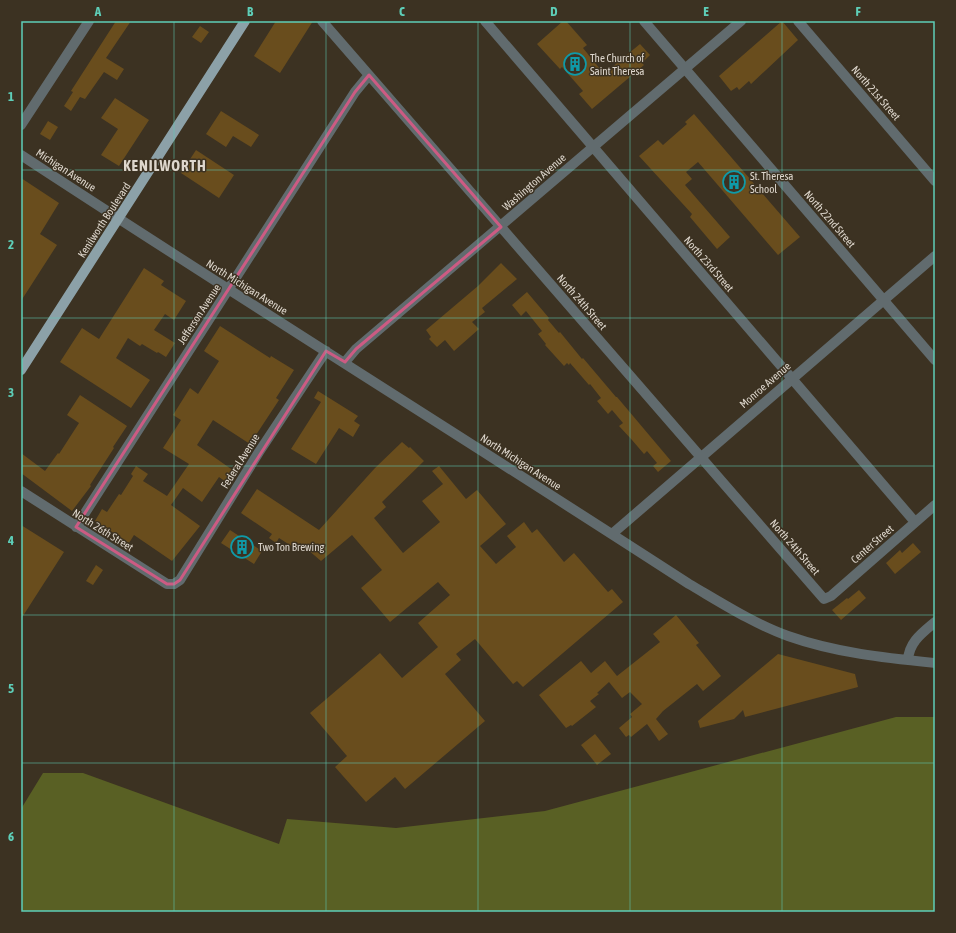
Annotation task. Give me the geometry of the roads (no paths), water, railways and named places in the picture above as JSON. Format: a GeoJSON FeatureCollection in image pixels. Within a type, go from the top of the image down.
{"type":"FeatureCollection","features":[{"type":"Feature","properties":{"kind":"main road","name":"Kenilworth Boulevard"},"geometry":{"type":"LineString","coordinates":[[21,370],[245,21]]}},
{"type":"Feature","properties":{"kind":"street"},"geometry":{"type":"LineString","coordinates":[[21,125],[89,21]]}},
{"type":"Feature","properties":{"kind":"street","name":"North 24th Street"},"geometry":{"type":"LineString","coordinates":[[322,21],[824,599]]}},
{"type":"Feature","properties":{"kind":"street","name":"North 23rd Street"},"geometry":{"type":"LineString","coordinates":[[485,21],[915,522]]}},
{"type":"Feature","properties":{"kind":"street","name":"North 22nd Street"},"geometry":{"type":"LineString","coordinates":[[644,21],[935,360]]}},
{"type":"Feature","properties":{"kind":"street","name":"Washington Avenue"},"geometry":{"type":"LineString","coordinates":[[345,362],[356,349],[740,21]]}},
{"type":"Feature","properties":{"kind":"street","name":"North 21st Street"},"geometry":{"type":"LineString","coordinates":[[798,21],[935,181]]}},
{"type":"Feature","properties":{"kind":"street","name":"Jefferson Avenue"},"geometry":{"type":"LineString","coordinates":[[76,527],[355,92],[369,75]]}},
{"type":"Feature","properties":{"kind":"street","name":"Michigan Avenue"},"geometry":{"type":"LineString","coordinates":[[21,155],[119,219]]}},
{"type":"Feature","properties":{"kind":"street","name":"North Michigan Avenue"},"geometry":{"type":"LineString","coordinates":[[119,219],[345,362],[689,584],[789,637],[849,653],[935,663]]}},
{"type":"Feature","properties":{"kind":"street","name":"Monroe Avenue"},"geometry":{"type":"LineString","coordinates":[[612,534],[935,256]]}},
{"type":"Feature","properties":{"kind":"street","name":"Federal Avenue"},"geometry":{"type":"LineString","coordinates":[[174,584],[180,580],[259,452],[326,351]]}},
{"type":"Feature","properties":{"kind":"street","name":"North 26th Street"},"geometry":{"type":"LineString","coordinates":[[21,492],[167,584],[174,584]]}},
{"type":"Feature","properties":{"kind":"street","name":"Center Street"},"geometry":{"type":"LineString","coordinates":[[824,599],[832,596],[935,505]]}},
{"type":"Feature","properties":{"kind":"street"},"geometry":{"type":"LineString","coordinates":[[908,660],[909,653],[915,640],[935,622]]}},
{"type":"Feature","properties":{"kind":"place","name":"The Church of Saint Theresa"},"geometry":{"type":"Point","coordinates":[575,64]}},
{"type":"Feature","properties":{"kind":"place","name":"St. Theresa School"},"geometry":{"type":"Point","coordinates":[734,182]}},
{"type":"Feature","properties":{"kind":"place","name":"Two Ton Brewing"},"geometry":{"type":"Point","coordinates":[242,547]}},
{"type":"Feature","properties":{"kind":"district","name":"KENILWORTH"},"geometry":{"type":"Point","coordinates":[165,165]}}]}
